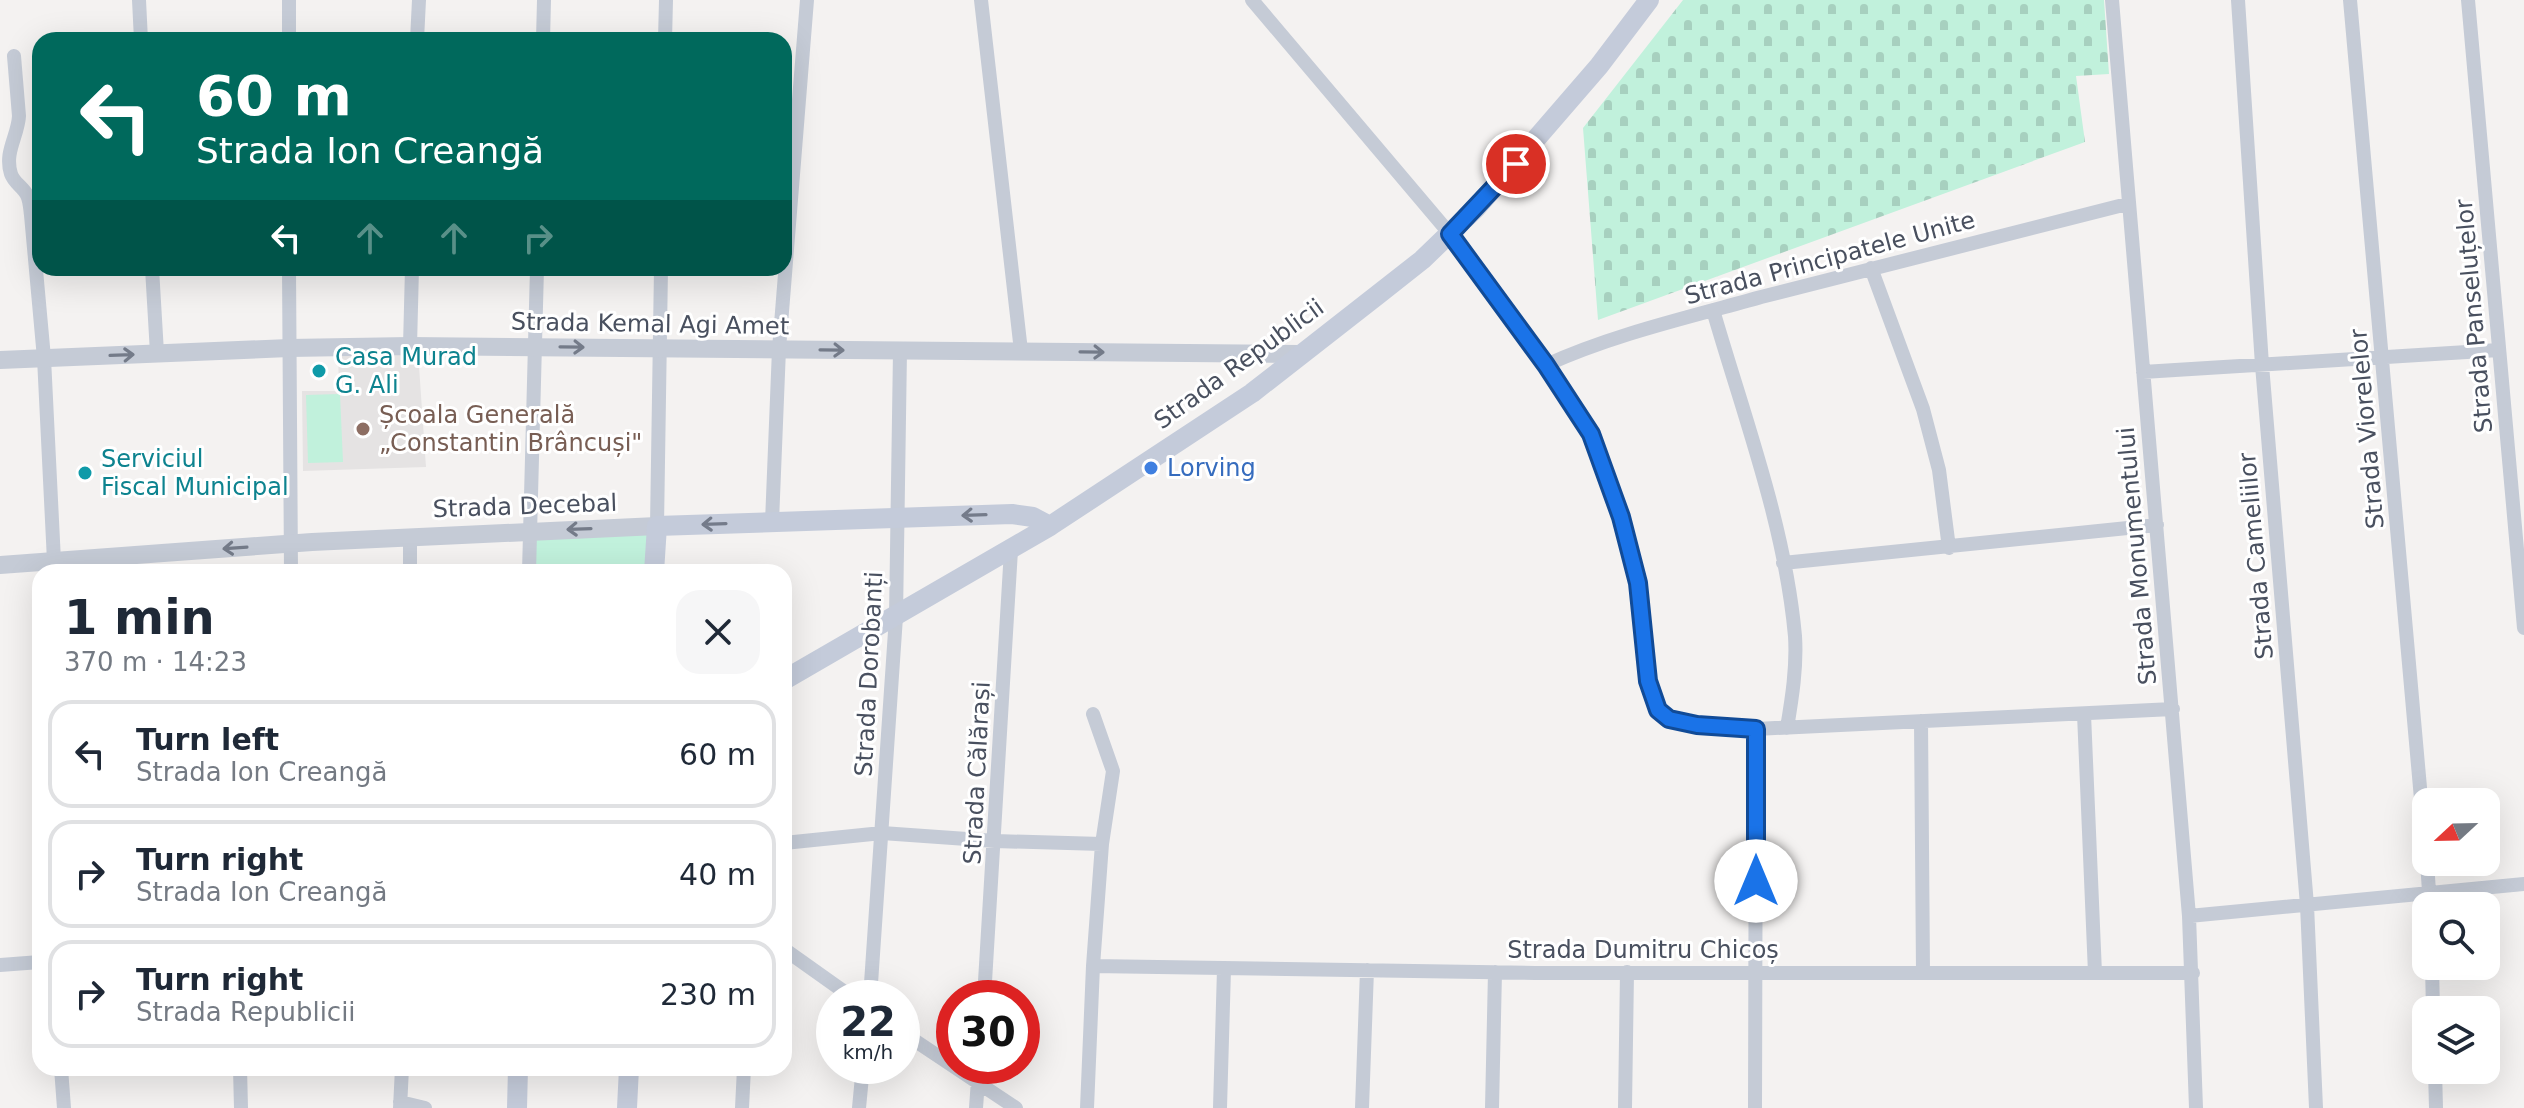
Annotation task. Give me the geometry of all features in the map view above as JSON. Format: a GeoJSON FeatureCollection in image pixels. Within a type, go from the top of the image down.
{"type":"FeatureCollection","features":[{"type":"Feature","properties":{"kind":"main road","name":"Strada Republicii"},"geometry":{"type":"LineString","coordinates":[[792,676],[1011,550],[1252,393],[1422,260],[1497,186],[1599,66],[1649,0]]}},
{"type":"Feature","properties":{"kind":"main road","name":"Strada Decebal"},"geometry":{"type":"LineString","coordinates":[[657,526],[1012,514],[1033,517],[1050,526]]}},
{"type":"Feature","properties":{"kind":"main road"},"geometry":{"type":"LineString","coordinates":[[655,564],[657,526]]}},
{"type":"Feature","properties":{"kind":"main road"},"geometry":{"type":"LineString","coordinates":[[517,1108],[518,1076]]}},
{"type":"Feature","properties":{"kind":"main road"},"geometry":{"type":"LineString","coordinates":[[627,1108],[629,1076]]}},
{"type":"Feature","properties":{"kind":"street"},"geometry":{"type":"LineString","coordinates":[[139,0],[141,32]]}},
{"type":"Feature","properties":{"kind":"street"},"geometry":{"type":"LineString","coordinates":[[289,0],[289,32]]}},
{"type":"Feature","properties":{"kind":"street"},"geometry":{"type":"LineString","coordinates":[[417,32],[419,0]]}},
{"type":"Feature","properties":{"kind":"street"},"geometry":{"type":"LineString","coordinates":[[543,32],[544,0]]}},
{"type":"Feature","properties":{"kind":"street"},"geometry":{"type":"LineString","coordinates":[[665,32],[666,0]]}},
{"type":"Feature","properties":{"kind":"street"},"geometry":{"type":"LineString","coordinates":[[792,187],[807,0]]}},
{"type":"Feature","properties":{"kind":"street"},"geometry":{"type":"LineString","coordinates":[[981,0],[1021,351]]}},
{"type":"Feature","properties":{"kind":"street"},"geometry":{"type":"LineString","coordinates":[[1252,0],[1450,234],[1546,365],[1591,434],[1621,517],[1638,583],[1648,681],[1658,710],[1669,719],[1697,725],[1756,729],[2173,709]]}},
{"type":"Feature","properties":{"kind":"street","name":"Strada Monumentului"},"geometry":{"type":"LineString","coordinates":[[2112,0],[2189,916],[2196,1108]]}},
{"type":"Feature","properties":{"kind":"street","name":"Strada Cameliilor"},"geometry":{"type":"LineString","coordinates":[[2238,0],[2262,365],[2307,905],[2316,1108]]}},
{"type":"Feature","properties":{"kind":"street","name":"Strada Viorelelor"},"geometry":{"type":"LineString","coordinates":[[2350,0],[2420,788]]}},
{"type":"Feature","properties":{"kind":"street","name":"Strada Panseluțelor"},"geometry":{"type":"LineString","coordinates":[[2468,0],[2524,628]]}},
{"type":"Feature","properties":{"kind":"street"},"geometry":{"type":"LineString","coordinates":[[14,56],[19,116],[10,144],[10,168],[15,182],[27,196],[32,226]]}},
{"type":"Feature","properties":{"kind":"street","name":"Strada Principatele Unite"},"geometry":{"type":"LineString","coordinates":[[1546,365],[1591,347],[1713,310],[2127,204]]}},
{"type":"Feature","properties":{"kind":"street"},"geometry":{"type":"LineString","coordinates":[[1871,268],[1923,409],[1939,470],[1949,548]]}},
{"type":"Feature","properties":{"kind":"street"},"geometry":{"type":"LineString","coordinates":[[37,276],[44,358],[54,561]]}},
{"type":"Feature","properties":{"kind":"street"},"geometry":{"type":"LineString","coordinates":[[152,276],[157,353]]}},
{"type":"Feature","properties":{"kind":"street"},"geometry":{"type":"LineString","coordinates":[[289,276],[291,564]]}},
{"type":"Feature","properties":{"kind":"street"},"geometry":{"type":"LineString","coordinates":[[410,346],[412,276]]}},
{"type":"Feature","properties":{"kind":"street"},"geometry":{"type":"LineString","coordinates":[[529,564],[537,276]]}},
{"type":"Feature","properties":{"kind":"street"},"geometry":{"type":"LineString","coordinates":[[657,526],[661,276]]}},
{"type":"Feature","properties":{"kind":"street"},"geometry":{"type":"LineString","coordinates":[[772,522],[785,276]]}},
{"type":"Feature","properties":{"kind":"street"},"geometry":{"type":"LineString","coordinates":[[1713,310],[1768,499],[1783,563],[1795,638],[1793,695],[1787,728]]}},
{"type":"Feature","properties":{"kind":"street","name":"Strada Kemal Agi Amet"},"geometry":{"type":"LineString","coordinates":[[0,360],[410,346],[1300,354]]}},
{"type":"Feature","properties":{"kind":"street"},"geometry":{"type":"LineString","coordinates":[[2143,372],[2499,350]]}},
{"type":"Feature","properties":{"kind":"street","name":"Strada Dorobanți"},"geometry":{"type":"LineString","coordinates":[[871,980],[896,617],[900,351]]}},
{"type":"Feature","properties":{"kind":"street"},"geometry":{"type":"LineString","coordinates":[[1783,563],[2157,525]]}},
{"type":"Feature","properties":{"kind":"street","name":"Strada Decebal"},"geometry":{"type":"LineString","coordinates":[[0,565],[291,544],[657,526]]}},
{"type":"Feature","properties":{"kind":"street"},"geometry":{"type":"LineString","coordinates":[[410,537],[410,564]]}},
{"type":"Feature","properties":{"kind":"street","name":"Strada Călărași"},"geometry":{"type":"LineString","coordinates":[[985,980],[1011,550]]}},
{"type":"Feature","properties":{"kind":"street"},"geometry":{"type":"LineString","coordinates":[[1087,1108],[1102,844],[1113,771],[1093,714]]}},
{"type":"Feature","properties":{"kind":"street"},"geometry":{"type":"LineString","coordinates":[[2084,714],[2095,973]]}},
{"type":"Feature","properties":{"kind":"street"},"geometry":{"type":"LineString","coordinates":[[1921,721],[1923,972]]}},
{"type":"Feature","properties":{"kind":"street"},"geometry":{"type":"LineString","coordinates":[[1755,1108],[1756,729]]}},
{"type":"Feature","properties":{"kind":"street"},"geometry":{"type":"LineString","coordinates":[[792,842],[882,833],[1102,844]]}},
{"type":"Feature","properties":{"kind":"street"},"geometry":{"type":"LineString","coordinates":[[2477,892],[2524,884]]}},
{"type":"Feature","properties":{"kind":"street"},"geometry":{"type":"LineString","coordinates":[[2189,916],[2307,905],[2412,901]]}},
{"type":"Feature","properties":{"kind":"street"},"geometry":{"type":"LineString","coordinates":[[792,955],[828,980]]}},
{"type":"Feature","properties":{"kind":"street"},"geometry":{"type":"LineString","coordinates":[[0,965],[32,963]]}},
{"type":"Feature","properties":{"kind":"street","name":"Strada Dumitru Chicoș"},"geometry":{"type":"LineString","coordinates":[[1093,966],[1495,972],[2193,973]]}},
{"type":"Feature","properties":{"kind":"street"},"geometry":{"type":"LineString","coordinates":[[1220,1108],[1224,969]]}},
{"type":"Feature","properties":{"kind":"street"},"geometry":{"type":"LineString","coordinates":[[1362,1108],[1367,970]]}},
{"type":"Feature","properties":{"kind":"street"},"geometry":{"type":"LineString","coordinates":[[1492,1108],[1495,972]]}},
{"type":"Feature","properties":{"kind":"street"},"geometry":{"type":"LineString","coordinates":[[1625,1108],[1627,972]]}},
{"type":"Feature","properties":{"kind":"street"},"geometry":{"type":"LineString","coordinates":[[62,1076],[64,1108]]}},
{"type":"Feature","properties":{"kind":"street"},"geometry":{"type":"LineString","coordinates":[[240,1076],[241,1108]]}},
{"type":"Feature","properties":{"kind":"street"},"geometry":{"type":"LineString","coordinates":[[402,1076],[400,1105],[425,1108]]}},
{"type":"Feature","properties":{"kind":"street"},"geometry":{"type":"LineString","coordinates":[[742,1108],[744,1076]]}},
{"type":"Feature","properties":{"kind":"street"},"geometry":{"type":"LineString","coordinates":[[859,1108],[861,1084]]}},
{"type":"Feature","properties":{"kind":"street"},"geometry":{"type":"LineString","coordinates":[[976,1108],[978,1084],[1016,1108]]}},
{"type":"Feature","properties":{"kind":"street"},"geometry":{"type":"LineString","coordinates":[[2435,1084],[2436,1108]]}},
{"type":"Feature","properties":{"kind":"shaded area","name":"Școala Generală „Constantin Brâncuși\""},"geometry":{"type":"Polygon","coordinates":[[[338,352],[418,352],[426,467],[303,471],[302,391],[339,391],[338,352]]]}},
{"type":"Feature","properties":{"kind":"green space"},"geometry":{"type":"Polygon","coordinates":[[[1683,0],[2104,0],[2109,74],[2076,76],[2085,142],[1598,320],[1583,128],[1683,0]]]}},
{"type":"Feature","properties":{"kind":"green space"},"geometry":{"type":"Polygon","coordinates":[[[340,394],[343,462],[308,463],[306,395],[340,394]]]}},
{"type":"Feature","properties":{"kind":"green space"},"geometry":{"type":"Polygon","coordinates":[[[657,526],[655,564],[529,564],[530,531],[657,526]]]}},
{"type":"Feature","properties":{"kind":"place","name":"Casa Murad G. Ali"},"geometry":{"type":"Point","coordinates":[319,371]}},
{"type":"Feature","properties":{"kind":"place","name":"Școala Generală „Constantin Brâncuși\""},"geometry":{"type":"Point","coordinates":[363,429]}},
{"type":"Feature","properties":{"kind":"place","name":"Lorving"},"geometry":{"type":"Point","coordinates":[1151,468]}},
{"type":"Feature","properties":{"kind":"place","name":"Serviciul Fiscal Municipal"},"geometry":{"type":"Point","coordinates":[85,473]}},
{"type":"Feature","properties":{"kind":"route"},"geometry":{"type":"LineString","coordinates":[[1516,164],[1450,234],[1575,406],[1591,434],[1621,517],[1638,583],[1648,681],[1658,710],[1669,719],[1697,725],[1756,729],[1756,881]]}}]}
